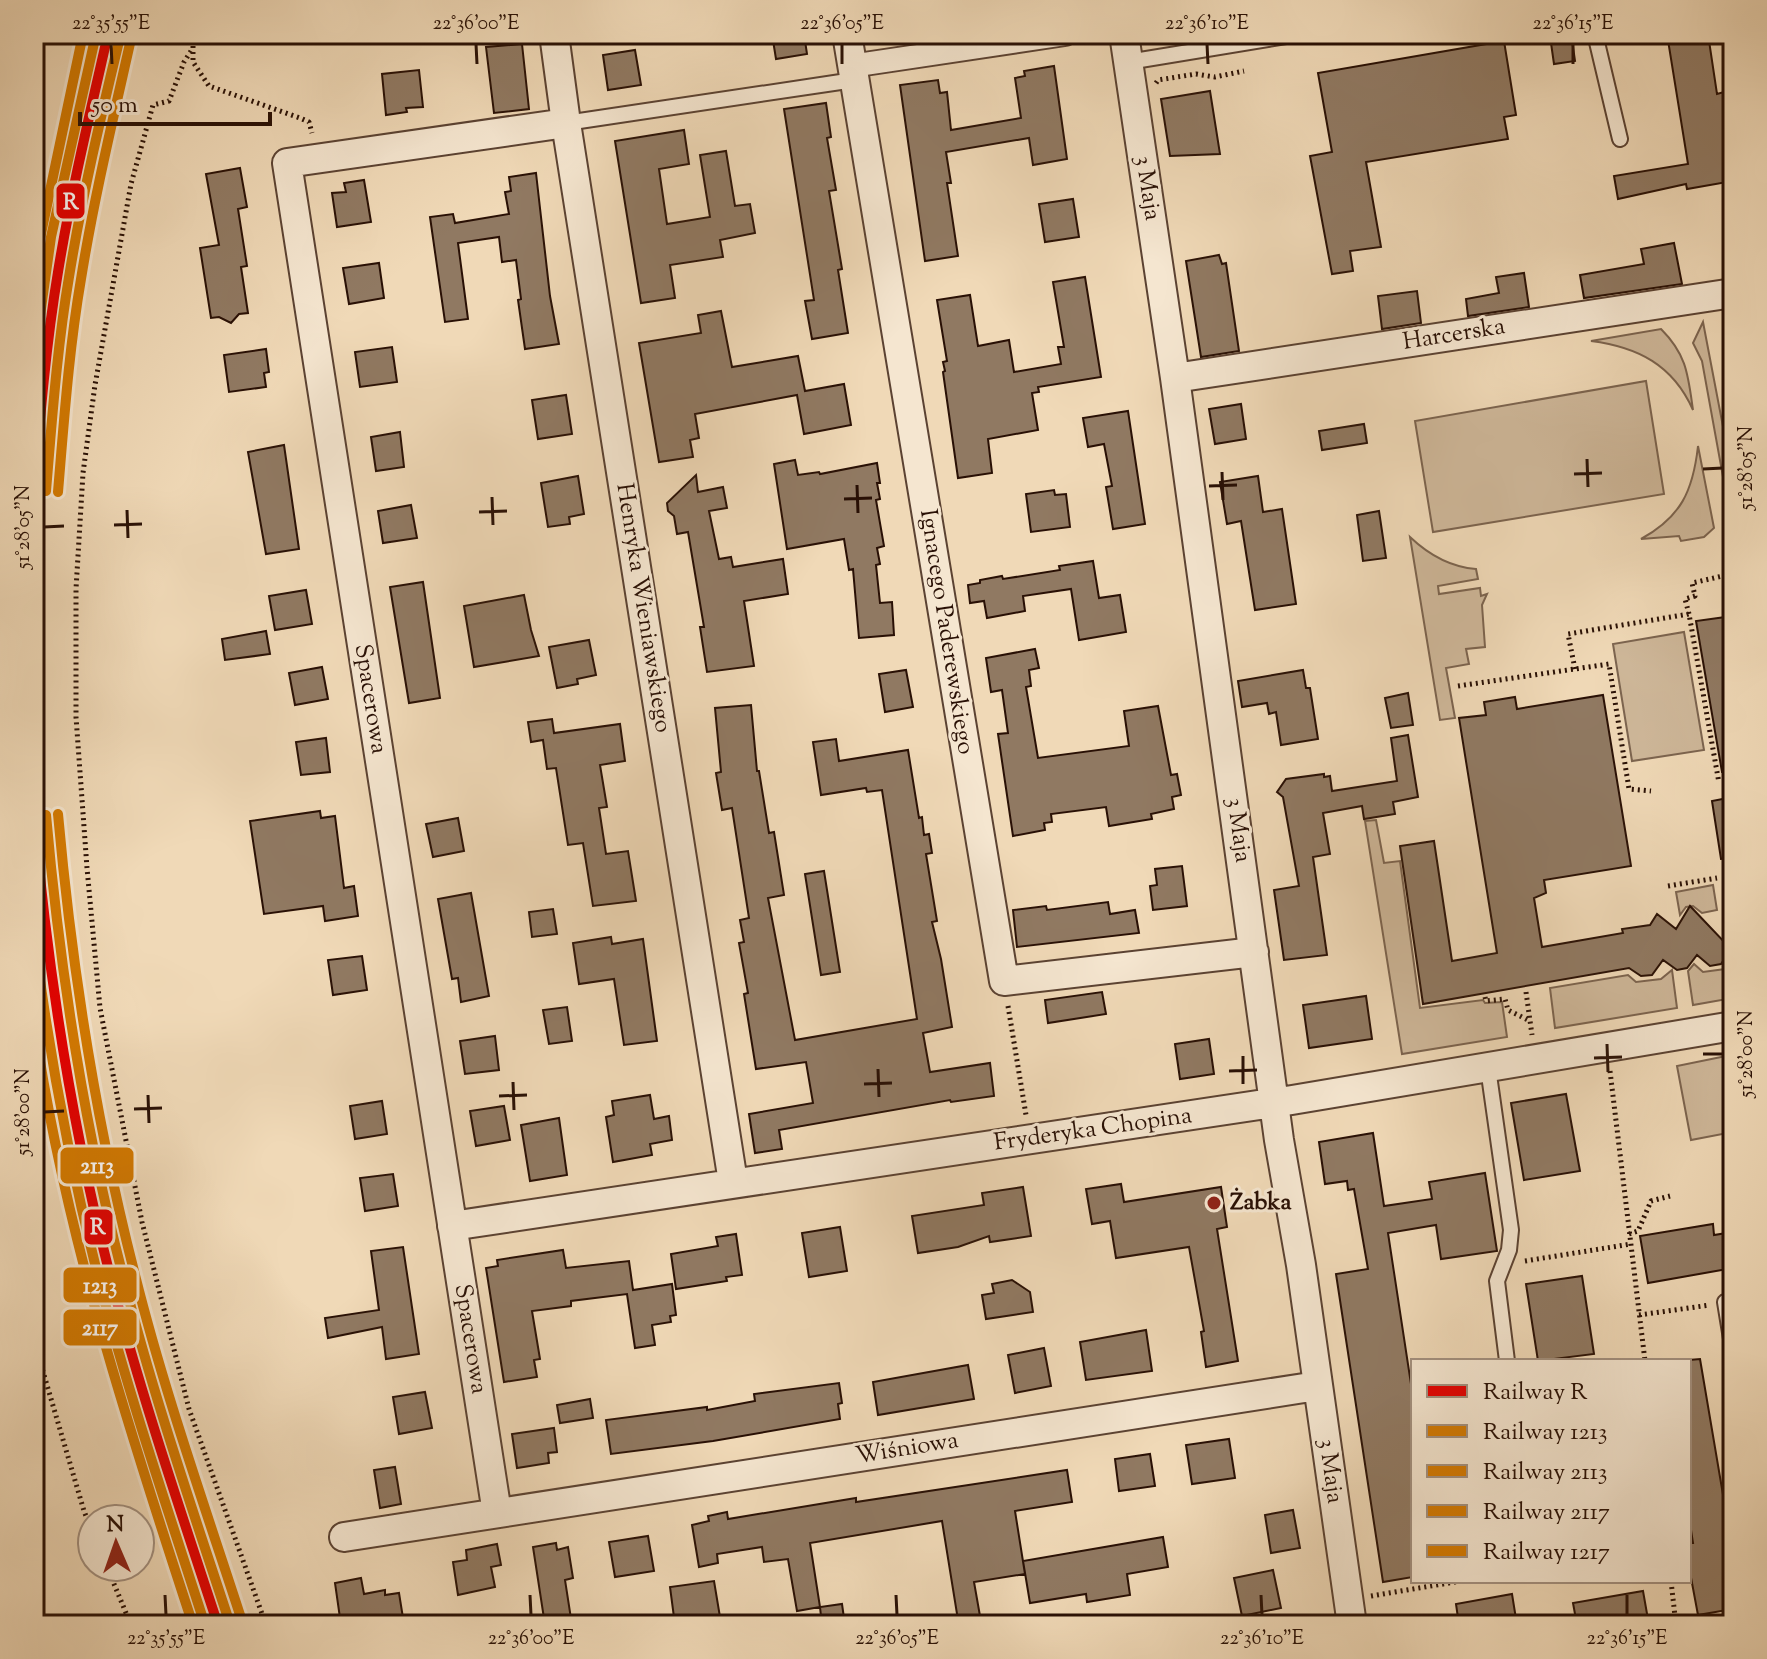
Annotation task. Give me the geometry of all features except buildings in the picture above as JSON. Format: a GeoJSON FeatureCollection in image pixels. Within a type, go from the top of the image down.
{"type":"FeatureCollection","features":[{"type":"Feature","properties":{"kind":"street","name":"Henryka Wieniawskiego"},"geometry":{"type":"LineString","coordinates":[[554,34],[733,1182]]}},
{"type":"Feature","properties":{"kind":"street","name":"Ignacego Paderewskiego"},"geometry":{"type":"LineString","coordinates":[[847,34],[1004,981]]}},
{"type":"Feature","properties":{"kind":"street"},"geometry":{"type":"LineString","coordinates":[[853,73],[1065,34]]}},
{"type":"Feature","properties":{"kind":"street","name":"3 Maja"},"geometry":{"type":"LineString","coordinates":[[1124,34],[1175,378],[1274,1103],[1301,1265],[1352,1625]]}},
{"type":"Feature","properties":{"kind":"street","name":"Spacerowa"},"geometry":{"type":"LineString","coordinates":[[497,1513],[287,163],[566,123]]}},
{"type":"Feature","properties":{"kind":"street","name":"Harcerska"},"geometry":{"type":"LineString","coordinates":[[1175,378],[1733,293]]}},
{"type":"Feature","properties":{"kind":"street"},"geometry":{"type":"LineString","coordinates":[[1004,981],[1254,952]]}},
{"type":"Feature","properties":{"kind":"street","name":"Fryderyka Chopina"},"geometry":{"type":"LineString","coordinates":[[452,1226],[1274,1103],[1733,1026]]}},
{"type":"Feature","properties":{"kind":"street","name":"Wiśniowa"},"geometry":{"type":"LineString","coordinates":[[344,1537],[1317,1386]]}},
{"type":"Feature","properties":{"kind":"lane"},"geometry":{"type":"LineString","coordinates":[[1128,62],[1298,34]]}},
{"type":"Feature","properties":{"kind":"lane"},"geometry":{"type":"LineString","coordinates":[[1595,34],[1620,139]]}},
{"type":"Feature","properties":{"kind":"lane"},"geometry":{"type":"LineString","coordinates":[[566,123],[853,73]]}},
{"type":"Feature","properties":{"kind":"lane"},"geometry":{"type":"LineString","coordinates":[[1488,1068],[1511,1230],[1509,1250],[1497,1281],[1507,1359]]}},
{"type":"Feature","properties":{"kind":"lane"},"geometry":{"type":"LineString","coordinates":[[1725,1302],[1733,1351]]}},
{"type":"Feature","properties":{"kind":"path"},"geometry":{"type":"LineString","coordinates":[[193,34],[193,62],[209,86],[309,122],[317,159]]}},
{"type":"Feature","properties":{"kind":"path"},"geometry":{"type":"LineString","coordinates":[[191,51],[169,101],[153,105],[131,184],[113,276],[83,473],[76,589],[76,717],[100,1008],[142,1222],[189,1409],[266,1625]]}},
{"type":"Feature","properties":{"kind":"path"},"geometry":{"type":"LineString","coordinates":[[1719,783],[1685,599],[1695,596],[1692,583],[1727,575]]}},
{"type":"Feature","properties":{"kind":"path"},"geometry":{"type":"LineString","coordinates":[[1575,669],[1568,634],[1689,614]]}},
{"type":"Feature","properties":{"kind":"path"},"geometry":{"type":"LineString","coordinates":[[1458,686],[1609,664],[1629,789],[1651,791]]}},
{"type":"Feature","properties":{"kind":"path"},"geometry":{"type":"LineString","coordinates":[[1668,886],[1717,878]]}},
{"type":"Feature","properties":{"kind":"path"},"geometry":{"type":"LineString","coordinates":[[1004,981],[1030,1140]]}},
{"type":"Feature","properties":{"kind":"path"},"geometry":{"type":"LineString","coordinates":[[1526,992],[1533,1038]]}},
{"type":"Feature","properties":{"kind":"path"},"geometry":{"type":"LineString","coordinates":[[1485,997],[1486,1001],[1505,999],[1508,1010],[1530,1021]]}},
{"type":"Feature","properties":{"kind":"path"},"geometry":{"type":"LineString","coordinates":[[1588,1051],[1591,1067],[1609,1064],[1645,1359]]}},
{"type":"Feature","properties":{"kind":"path"},"geometry":{"type":"LineString","coordinates":[[1629,1234],[1638,1231],[1651,1201],[1670,1196]]}},
{"type":"Feature","properties":{"kind":"path"},"geometry":{"type":"LineString","coordinates":[[1503,1265],[1631,1244]]}},
{"type":"Feature","properties":{"kind":"path"},"geometry":{"type":"LineString","coordinates":[[1639,1315],[1725,1302]]}},
{"type":"Feature","properties":{"kind":"path"},"geometry":{"type":"LineString","coordinates":[[34,1341],[82,1503]]}},
{"type":"Feature","properties":{"kind":"path"},"geometry":{"type":"LineString","coordinates":[[114,1583],[131,1625]]}},
{"type":"Feature","properties":{"kind":"path"},"geometry":{"type":"LineString","coordinates":[[1362,1597],[1449,1583]]}},
{"type":"Feature","properties":{"kind":"path"},"geometry":{"type":"LineString","coordinates":[[1671,1583],[1676,1625]]}},
{"type":"Feature","properties":{"kind":"shaded area"},"geometry":{"type":"Polygon","coordinates":[[[1703,322],[1733,479],[1733,532],[1702,361],[1693,343],[1703,322]]]}},
{"type":"Feature","properties":{"kind":"shaded area"},"geometry":{"type":"Polygon","coordinates":[[[1661,329],[1681,357],[1688,376],[1693,410],[1675,381],[1652,361],[1624,348],[1591,341],[1661,329]]]}},
{"type":"Feature","properties":{"kind":"shaded area"},"geometry":{"type":"Polygon","coordinates":[[[1646,381],[1664,494],[1433,532],[1415,421],[1646,381]]]}},
{"type":"Feature","properties":{"kind":"shaded area"},"geometry":{"type":"Polygon","coordinates":[[[1698,446],[1714,528],[1704,537],[1681,541],[1679,536],[1641,539],[1666,522],[1683,501],[1693,476],[1698,446]]]}},
{"type":"Feature","properties":{"kind":"shaded area"},"geometry":{"type":"Polygon","coordinates":[[[1410,537],[1440,559],[1476,569],[1478,579],[1438,586],[1439,594],[1480,588],[1481,596],[1487,594],[1482,605],[1485,647],[1466,649],[1469,664],[1446,668],[1455,718],[1440,720],[1410,537]]]}},
{"type":"Feature","properties":{"kind":"shaded area"},"geometry":{"type":"Polygon","coordinates":[[[1684,632],[1704,750],[1632,761],[1613,644],[1684,632]]]}},
{"type":"Feature","properties":{"kind":"shaded area"},"geometry":{"type":"Polygon","coordinates":[[[1376,820],[1384,863],[1400,861],[1420,1008],[1483,1000],[1485,1003],[1502,1002],[1507,1037],[1402,1054],[1365,821],[1376,820]]]}},
{"type":"Feature","properties":{"kind":"shaded area"},"geometry":{"type":"Polygon","coordinates":[[[1713,885],[1717,910],[1702,913],[1693,906],[1686,907],[1680,915],[1676,892],[1713,885]]]}},
{"type":"Feature","properties":{"kind":"shaded area"},"geometry":{"type":"Polygon","coordinates":[[[1733,958],[1733,998],[1693,1005],[1688,971],[1694,964],[1703,972],[1725,969],[1733,958]]]}},
{"type":"Feature","properties":{"kind":"shaded area"},"geometry":{"type":"Polygon","coordinates":[[[1672,970],[1677,1008],[1555,1028],[1550,988],[1628,975],[1636,982],[1661,979],[1672,970]]]}},
{"type":"Feature","properties":{"kind":"shaded area"},"geometry":{"type":"Polygon","coordinates":[[[1731,1055],[1733,1132],[1691,1140],[1677,1066],[1731,1055]]]}},
{"type":"Feature","properties":{"kind":"rail line","name":"1217"},"geometry":{"type":"LineString","coordinates":[[34,267],[83,34]]}},
{"type":"Feature","properties":{"kind":"rail line","name":"2113"},"geometry":{"type":"LineString","coordinates":[[34,358],[51,237],[96,34]]}},
{"type":"Feature","properties":{"kind":"rail line","name":"R"},"geometry":{"type":"LineString","coordinates":[[34,490],[58,272],[108,34]]}},
{"type":"Feature","properties":{"kind":"rail line","name":"1213"},"geometry":{"type":"LineString","coordinates":[[46,491],[69,277],[120,37]]}},
{"type":"Feature","properties":{"kind":"rail line","name":"2117"},"geometry":{"type":"LineString","coordinates":[[58,492],[70,358],[81,279],[131,39]]}},
{"type":"Feature","properties":{"kind":"rail line","name":"1217"},"geometry":{"type":"LineString","coordinates":[[58,814],[70,930],[108,1161],[159,1362],[241,1618]]}},
{"type":"Feature","properties":{"kind":"rail line","name":"2113"},"geometry":{"type":"LineString","coordinates":[[46,815],[58,932],[75,1049],[110,1223],[160,1409],[229,1621]]}},
{"type":"Feature","properties":{"kind":"rail line","name":"R"},"geometry":{"type":"LineString","coordinates":[[34,816],[46,934],[63,1051],[98,1225],[136,1369],[218,1625]]}},
{"type":"Feature","properties":{"kind":"rail line","name":"1213"},"geometry":{"type":"LineString","coordinates":[[34,936],[62,1113],[90,1244],[125,1373],[205,1625]]}},
{"type":"Feature","properties":{"kind":"rail line","name":"2117"},"geometry":{"type":"LineString","coordinates":[[34,1023],[62,1177],[80,1252],[122,1402],[193,1625]]}},
{"type":"Feature","properties":{"kind":"place","name":"Żabka"},"geometry":{"type":"Point","coordinates":[1214,1203]}}]}
